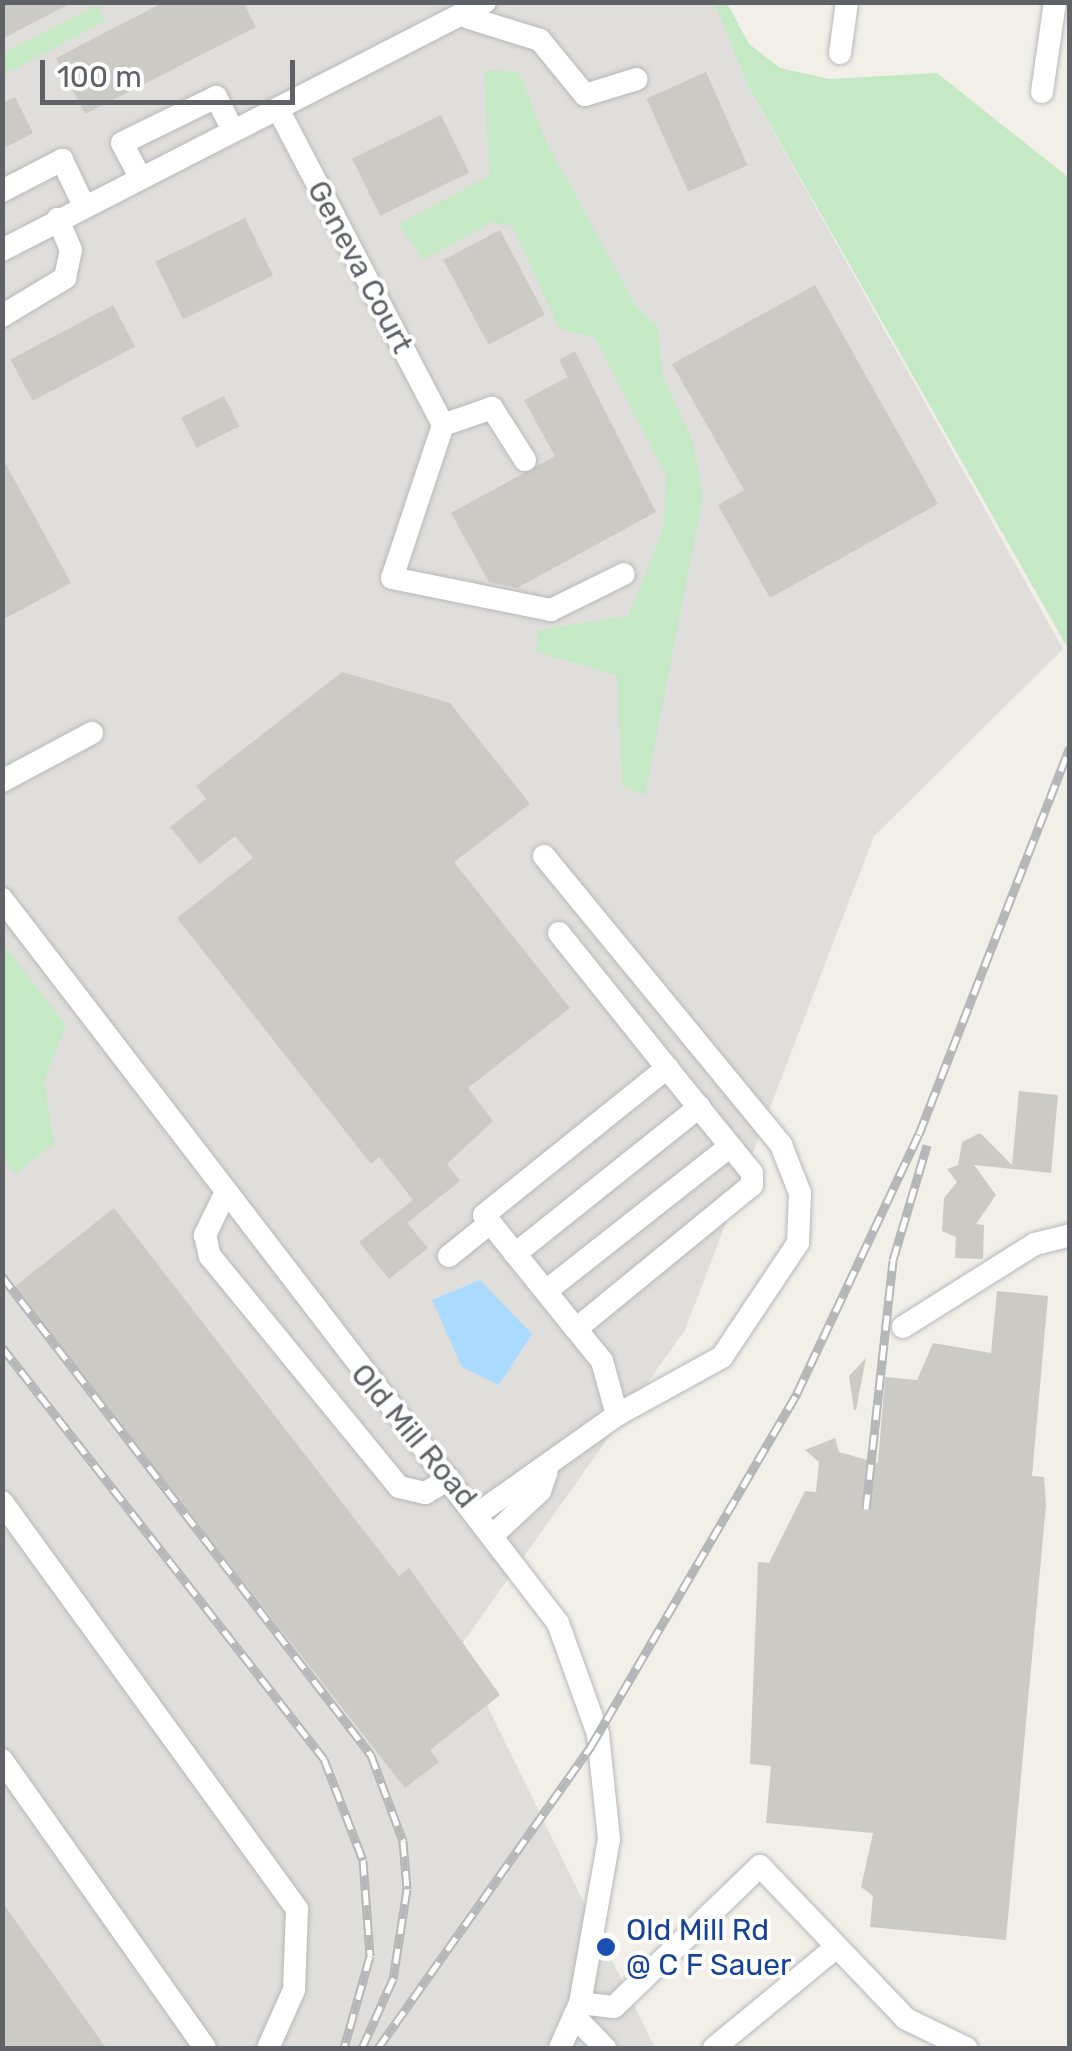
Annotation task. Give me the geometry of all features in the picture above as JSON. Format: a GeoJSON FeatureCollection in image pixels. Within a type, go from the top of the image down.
{"type":"FeatureCollection","features":[{"type":"Feature","properties":{"kind":"street"},"geometry":{"type":"LineString","coordinates":[[840,52],[847,2]]}},
{"type":"Feature","properties":{"kind":"street"},"geometry":{"type":"LineString","coordinates":[[1055,2],[1044,80],[1070,72]]}},
{"type":"Feature","properties":{"kind":"street"},"geometry":{"type":"LineString","coordinates":[[2,250],[232,130],[477,10],[540,40],[584,95],[637,79]]}},
{"type":"Feature","properties":{"kind":"street"},"geometry":{"type":"LineString","coordinates":[[140,177],[122,143],[216,97],[232,130]]}},
{"type":"Feature","properties":{"kind":"street","name":"Geneva Court"},"geometry":{"type":"LineString","coordinates":[[278,109],[443,425]]}},
{"type":"Feature","properties":{"kind":"street"},"geometry":{"type":"LineString","coordinates":[[2,191],[62,160],[84,206]]}},
{"type":"Feature","properties":{"kind":"street"},"geometry":{"type":"LineString","coordinates":[[2,316],[65,278],[71,250],[58,219]]}},
{"type":"Feature","properties":{"kind":"street"},"geometry":{"type":"LineString","coordinates":[[525,460],[492,408],[443,425],[392,578],[551,610],[624,574]]}},
{"type":"Feature","properties":{"kind":"street"},"geometry":{"type":"LineString","coordinates":[[2,781],[92,733]]}},
{"type":"Feature","properties":{"kind":"street"},"geometry":{"type":"LineString","coordinates":[[478,1514],[527,1473],[547,1471],[616,1416],[722,1357],[793,1253],[800,1193],[782,1145],[544,856]]}},
{"type":"Feature","properties":{"kind":"street","name":"Old Mill Road"},"geometry":{"type":"LineString","coordinates":[[2,899],[225,1194],[448,1479],[495,1533],[558,1623],[602,1756],[608,1839],[577,2010],[560,2048]]}},
{"type":"Feature","properties":{"kind":"street"},"geometry":{"type":"LineString","coordinates":[[559,933],[752,1172],[748,1192],[576,1329]]}},
{"type":"Feature","properties":{"kind":"street"},"geometry":{"type":"LineString","coordinates":[[616,1416],[611,1375],[484,1215],[667,1068]]}},
{"type":"Feature","properties":{"kind":"street"},"geometry":{"type":"LineString","coordinates":[[516,1254],[699,1107]]}},
{"type":"Feature","properties":{"kind":"street"},"geometry":{"type":"LineString","coordinates":[[546,1292],[730,1146]]}},
{"type":"Feature","properties":{"kind":"street"},"geometry":{"type":"LineString","coordinates":[[225,1194],[205,1235],[210,1256],[399,1487],[425,1493],[448,1479]]}},
{"type":"Feature","properties":{"kind":"street"},"geometry":{"type":"LineString","coordinates":[[449,1256],[490,1223]]}},
{"type":"Feature","properties":{"kind":"street"},"geometry":{"type":"LineString","coordinates":[[903,1327],[1035,1244],[1070,1235]]}},
{"type":"Feature","properties":{"kind":"street"},"geometry":{"type":"LineString","coordinates":[[495,1533],[540,1492],[547,1471]]}},
{"type":"Feature","properties":{"kind":"street"},"geometry":{"type":"LineString","coordinates":[[2,1502],[297,1909],[294,1990],[268,2048]]}},
{"type":"Feature","properties":{"kind":"street"},"geometry":{"type":"LineString","coordinates":[[2,1760],[205,2048]]}},
{"type":"Feature","properties":{"kind":"street"},"geometry":{"type":"LineString","coordinates":[[577,2010],[614,2008],[760,1866],[833,1950],[906,2019],[966,2048]]}},
{"type":"Feature","properties":{"kind":"street"},"geometry":{"type":"LineString","coordinates":[[714,2048],[833,1950]]}},
{"type":"Feature","properties":{"kind":"street"},"geometry":{"type":"LineString","coordinates":[[577,2010],[605,2048]]}},
{"type":"Feature","properties":{"kind":"shaded area"},"geometry":{"type":"Polygon","coordinates":[[[3,3],[714,3],[748,86],[1063,649],[874,836],[685,1330],[459,1648],[655,2048],[3,2048],[3,3]]]}},
{"type":"Feature","properties":{"kind":"green space"},"geometry":{"type":"Polygon","coordinates":[[[714,3],[727,3],[749,44],[780,68],[829,79],[937,73],[1069,178],[1069,650],[748,86],[714,3]]]}},
{"type":"Feature","properties":{"kind":"green space"},"geometry":{"type":"Polygon","coordinates":[[[98,5],[105,21],[3,75],[3,53],[98,5]]]}},
{"type":"Feature","properties":{"kind":"green space"},"geometry":{"type":"Polygon","coordinates":[[[484,70],[519,72],[545,139],[637,308],[658,326],[662,374],[693,442],[703,496],[645,795],[622,786],[617,675],[536,652],[538,630],[628,616],[663,530],[666,476],[595,338],[559,328],[512,226],[492,222],[423,260],[399,224],[489,176],[484,70]]]}},
{"type":"Feature","properties":{"kind":"green space"},"geometry":{"type":"Polygon","coordinates":[[[2,942],[66,1025],[44,1081],[54,1144],[16,1173],[3,1161],[2,942]]]}},
{"type":"Feature","properties":{"kind":"water"},"geometry":{"type":"Polygon","coordinates":[[[480,1280],[532,1334],[499,1385],[462,1367],[432,1300],[480,1280]]]}},
{"type":"Feature","properties":{"kind":"building"},"geometry":{"type":"Polygon","coordinates":[[[2,2],[73,2],[2,39],[2,2]]]}},
{"type":"Feature","properties":{"kind":"building"},"geometry":{"type":"Polygon","coordinates":[[[164,2],[243,2],[256,27],[85,114],[56,58],[164,2]]]}},
{"type":"Feature","properties":{"kind":"building"},"geometry":{"type":"Polygon","coordinates":[[[706,72],[747,165],[688,192],[647,98],[706,72]]]}},
{"type":"Feature","properties":{"kind":"building"},"geometry":{"type":"Polygon","coordinates":[[[15,97],[33,133],[2,149],[2,103],[15,97]]]}},
{"type":"Feature","properties":{"kind":"building"},"geometry":{"type":"Polygon","coordinates":[[[441,115],[469,173],[380,216],[352,158],[441,115]]]}},
{"type":"Feature","properties":{"kind":"building"},"geometry":{"type":"Polygon","coordinates":[[[245,218],[273,276],[183,319],[155,262],[245,218]]]}},
{"type":"Feature","properties":{"kind":"building"},"geometry":{"type":"Polygon","coordinates":[[[500,230],[545,315],[489,345],[443,260],[500,230]]]}},
{"type":"Feature","properties":{"kind":"building"},"geometry":{"type":"Polygon","coordinates":[[[815,285],[938,504],[770,598],[718,505],[744,490],[672,364],[815,285]]]}},
{"type":"Feature","properties":{"kind":"building"},"geometry":{"type":"Polygon","coordinates":[[[113,305],[135,346],[33,401],[11,359],[113,305]]]}},
{"type":"Feature","properties":{"kind":"building"},"geometry":{"type":"Polygon","coordinates":[[[575,351],[656,512],[517,588],[489,582],[451,513],[555,456],[524,400],[568,377],[559,360],[575,351]]]}},
{"type":"Feature","properties":{"kind":"building"},"geometry":{"type":"Polygon","coordinates":[[[224,396],[239,426],[197,448],[181,418],[224,396]]]}},
{"type":"Feature","properties":{"kind":"building"},"geometry":{"type":"Polygon","coordinates":[[[2,457],[71,583],[2,620],[2,457]]]}},
{"type":"Feature","properties":{"kind":"building"},"geometry":{"type":"Polygon","coordinates":[[[342,672],[450,703],[530,804],[454,862],[570,1008],[468,1088],[493,1121],[447,1164],[460,1181],[407,1223],[428,1248],[389,1279],[359,1242],[413,1200],[379,1157],[371,1164],[177,918],[253,858],[235,836],[200,864],[170,827],[206,799],[196,786],[342,672]]]}},
{"type":"Feature","properties":{"kind":"building"},"geometry":{"type":"Polygon","coordinates":[[[1019,1091],[1058,1095],[1051,1173],[974,1165],[996,1195],[976,1224],[984,1225],[983,1259],[955,1258],[956,1237],[942,1231],[944,1198],[957,1182],[947,1169],[958,1165],[962,1142],[980,1133],[1012,1165],[1019,1091]]]}},
{"type":"Feature","properties":{"kind":"building"},"geometry":{"type":"Polygon","coordinates":[[[114,1208],[399,1576],[409,1568],[500,1695],[430,1750],[439,1762],[405,1788],[13,1288],[114,1208]]]}},
{"type":"Feature","properties":{"kind":"building"},"geometry":{"type":"Polygon","coordinates":[[[997,1291],[1048,1296],[1032,1476],[1044,1477],[1046,1505],[1006,1940],[870,1927],[873,1896],[861,1887],[873,1833],[766,1823],[771,1766],[750,1764],[758,1562],[769,1563],[805,1491],[816,1492],[819,1462],[805,1450],[835,1438],[839,1452],[878,1463],[885,1377],[917,1380],[933,1343],[991,1353],[997,1291]]]}},
{"type":"Feature","properties":{"kind":"building"},"geometry":{"type":"Polygon","coordinates":[[[866,1358],[856,1410],[854,1410],[849,1376],[866,1358]]]}},
{"type":"Feature","properties":{"kind":"building"},"geometry":{"type":"Polygon","coordinates":[[[2,1902],[106,2048],[2,2048],[2,1902]]]}},
{"type":"Feature","properties":{"kind":"railway"},"geometry":{"type":"LineString","coordinates":[[378,2048],[591,1746],[797,1393],[919,1134],[1070,747]]}},
{"type":"Feature","properties":{"kind":"railway"},"geometry":{"type":"LineString","coordinates":[[866,1509],[893,1260],[927,1145]]}},
{"type":"Feature","properties":{"kind":"railway"},"geometry":{"type":"LineString","coordinates":[[2,1276],[371,1755],[403,1841],[407,1889],[393,1979],[362,2048]]}},
{"type":"Feature","properties":{"kind":"railway"},"geometry":{"type":"LineString","coordinates":[[2,1347],[324,1759],[363,1860],[370,1956],[344,2048]]}},
{"type":"Feature","properties":{"kind":"place","name":"Old Mill Rd @ C F Sauer"},"geometry":{"type":"Point","coordinates":[606,1947]}}]}
